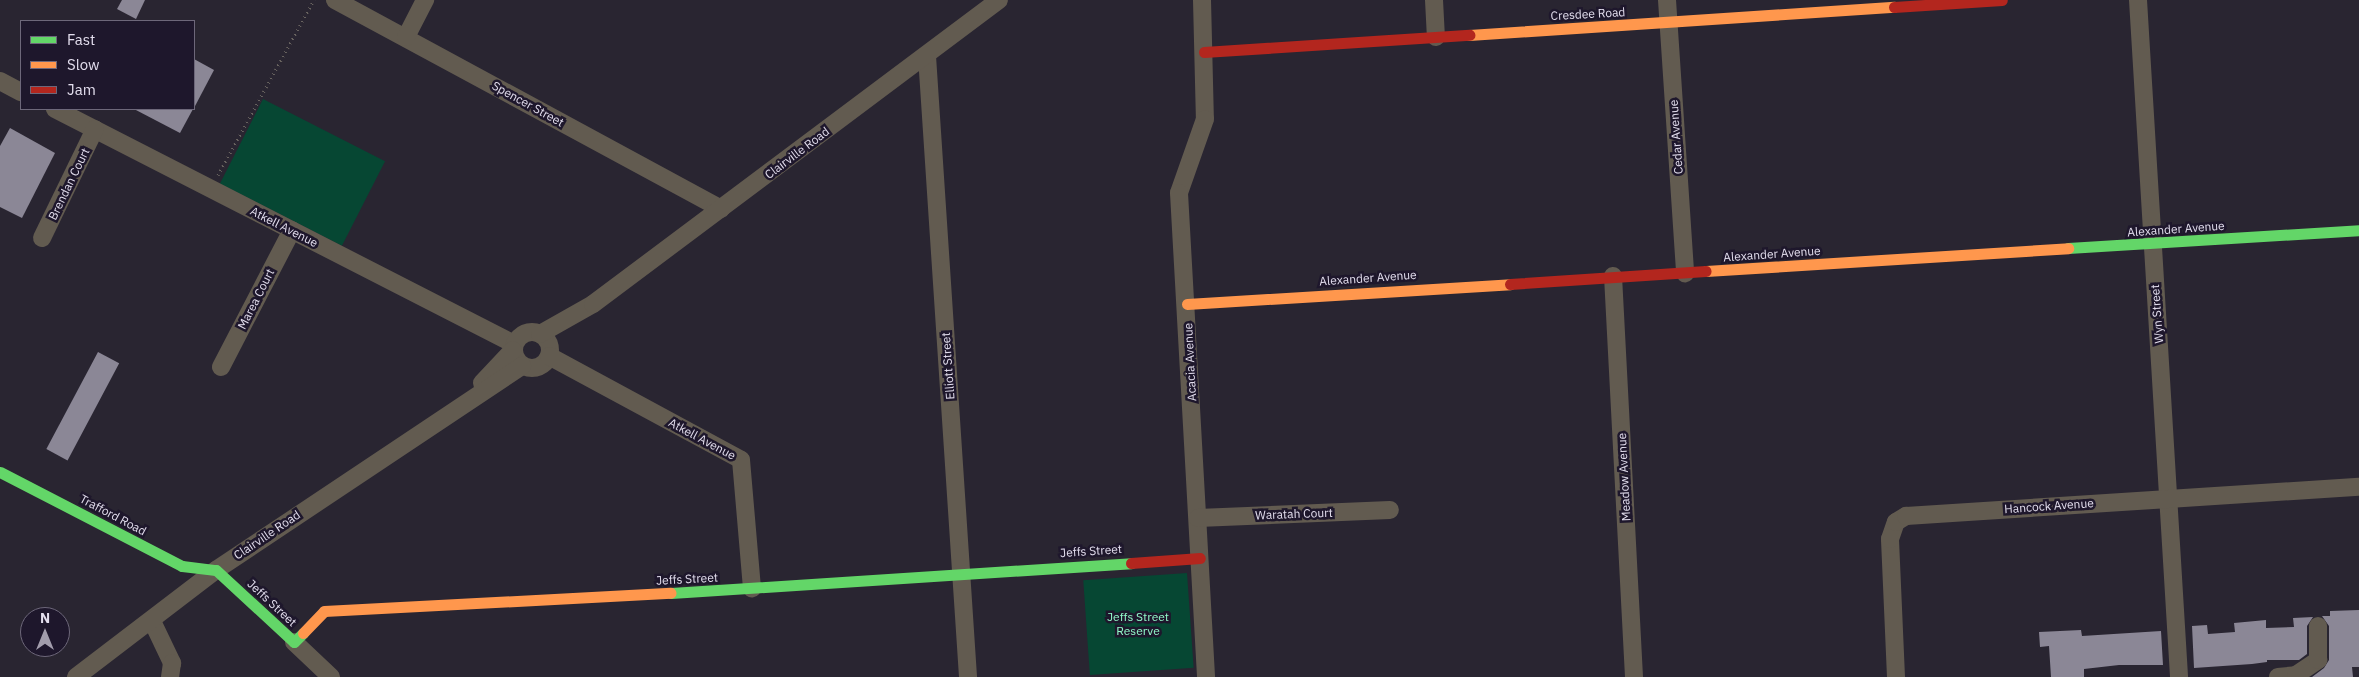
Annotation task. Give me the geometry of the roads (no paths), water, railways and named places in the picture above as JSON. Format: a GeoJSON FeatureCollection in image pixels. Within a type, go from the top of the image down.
{"type":"FeatureCollection","features":[{"type":"Feature","properties":{"kind":"street","name":"Spencer Street"},"geometry":{"type":"LineString","coordinates":[[335,0],[721,210]]}},
{"type":"Feature","properties":{"kind":"street"},"geometry":{"type":"LineString","coordinates":[[406,37],[425,0]]}},
{"type":"Feature","properties":{"kind":"street","name":"Clairville Road"},"geometry":{"type":"LineString","coordinates":[[540,334],[593,304],[1000,0]]}},
{"type":"Feature","properties":{"kind":"street","name":"Acacia Avenue"},"geometry":{"type":"LineString","coordinates":[[1202,0],[1205,119],[1179,193],[1187,304],[1206,677]]}},
{"type":"Feature","properties":{"kind":"street"},"geometry":{"type":"LineString","coordinates":[[1434,0],[1436,37]]}},
{"type":"Feature","properties":{"kind":"street","name":"Cedar Avenue"},"geometry":{"type":"LineString","coordinates":[[1667,0],[1685,273]]}},
{"type":"Feature","properties":{"kind":"street","name":"Cresdee Road"},"geometry":{"type":"LineString","coordinates":[[1204,52],[1669,23],[1902,3],[2002,0]]}},
{"type":"Feature","properties":{"kind":"street","name":"Wyn Street"},"geometry":{"type":"LineString","coordinates":[[2138,0],[2179,677]]}},
{"type":"Feature","properties":{"kind":"street","name":"Elliott Street"},"geometry":{"type":"LineString","coordinates":[[927,56],[963,574],[968,677]]}},
{"type":"Feature","properties":{"kind":"street"},"geometry":{"type":"LineString","coordinates":[[0,81],[20,91]]}},
{"type":"Feature","properties":{"kind":"street","name":"Atkell Avenue"},"geometry":{"type":"LineString","coordinates":[[56,110],[292,230],[514,347]]}},
{"type":"Feature","properties":{"kind":"street","name":"Brendan Court"},"geometry":{"type":"LineString","coordinates":[[42,238],[95,130]]}},
{"type":"Feature","properties":{"kind":"street","name":"Marea Court"},"geometry":{"type":"LineString","coordinates":[[221,367],[292,230]]}},
{"type":"Feature","properties":{"kind":"street","name":"Alexander Avenue"},"geometry":{"type":"LineString","coordinates":[[1187,304],[2359,230]]}},
{"type":"Feature","properties":{"kind":"street","name":"Meadow Avenue"},"geometry":{"type":"LineString","coordinates":[[1614,276],[1634,677]]}},
{"type":"Feature","properties":{"kind":"street","name":"Clairville Road"},"geometry":{"type":"LineString","coordinates":[[550,353],[593,304]]}},
{"type":"Feature","properties":{"kind":"street"},"geometry":{"type":"LineString","coordinates":[[528,332],[540,334],[550,353],[540,366],[522,366],[514,347],[528,332]]}},
{"type":"Feature","properties":{"kind":"street","name":"Clairville Road"},"geometry":{"type":"LineString","coordinates":[[464,402],[514,347]]}},
{"type":"Feature","properties":{"kind":"street","name":"Atkell Avenue"},"geometry":{"type":"LineString","coordinates":[[550,353],[742,460],[752,589]]}},
{"type":"Feature","properties":{"kind":"street","name":"Clairville Road"},"geometry":{"type":"LineString","coordinates":[[76,677],[152,621],[216,570],[464,402],[522,366]]}},
{"type":"Feature","properties":{"kind":"street","name":"Trafford Road"},"geometry":{"type":"LineString","coordinates":[[0,472],[182,566],[216,570]]}},
{"type":"Feature","properties":{"kind":"street","name":"Hancock Avenue"},"geometry":{"type":"LineString","coordinates":[[1896,677],[1890,539],[1896,522],[1915,514],[2359,487]]}},
{"type":"Feature","properties":{"kind":"street","name":"Waratah Court"},"geometry":{"type":"LineString","coordinates":[[1198,518],[1390,510]]}},
{"type":"Feature","properties":{"kind":"street","name":"Jeffs Street"},"geometry":{"type":"LineString","coordinates":[[216,570],[294,642],[324,612],[752,589],[1200,558]]}},
{"type":"Feature","properties":{"kind":"street"},"geometry":{"type":"LineString","coordinates":[[152,621],[172,663],[170,677]]}},
{"type":"Feature","properties":{"kind":"street"},"geometry":{"type":"LineString","coordinates":[[2286,677],[2312,668],[2318,660],[2318,626]]}},
{"type":"Feature","properties":{"kind":"street"},"geometry":{"type":"LineString","coordinates":[[294,642],[331,677]]}},
{"type":"Feature","properties":{"kind":"park label","name":"Jeffs Street Reserve"},"geometry":{"type":"Point","coordinates":[1138,624]}}]}
